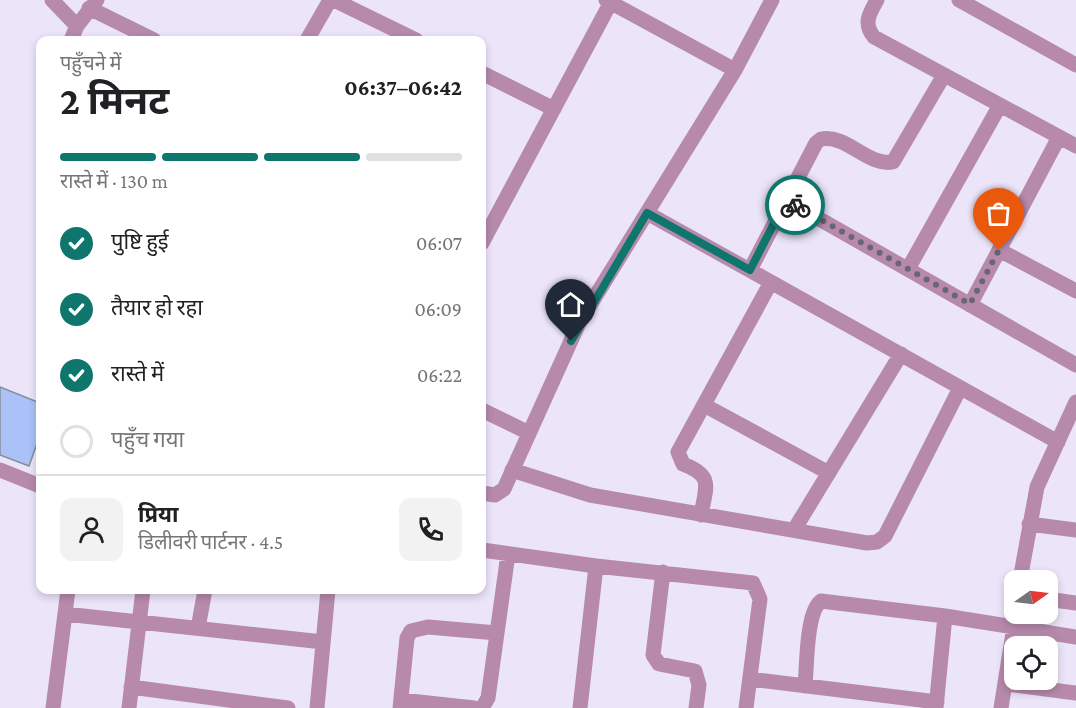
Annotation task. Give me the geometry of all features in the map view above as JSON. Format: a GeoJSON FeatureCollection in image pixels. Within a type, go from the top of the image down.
{"type":"FeatureCollection","features":[{"type":"Feature","properties":{"kind":"street"},"geometry":{"type":"LineString","coordinates":[[52,0],[74,33],[93,4],[147,36]]}},
{"type":"Feature","properties":{"kind":"street"},"geometry":{"type":"LineString","coordinates":[[310,36],[332,0],[394,36]]}},
{"type":"Feature","properties":{"kind":"street"},"geometry":{"type":"LineString","coordinates":[[486,494],[495,495],[504,489],[579,323],[735,70],[772,0]]}},
{"type":"Feature","properties":{"kind":"street"},"geometry":{"type":"LineString","coordinates":[[877,0],[867,22],[868,30],[874,37],[1076,146]]}},
{"type":"Feature","properties":{"kind":"street"},"geometry":{"type":"LineString","coordinates":[[958,0],[1076,65]]}},
{"type":"Feature","properties":{"kind":"street"},"geometry":{"type":"LineString","coordinates":[[486,236],[610,1],[735,70]]}},
{"type":"Feature","properties":{"kind":"street"},"geometry":{"type":"LineString","coordinates":[[486,75],[554,109]]}},
{"type":"Feature","properties":{"kind":"street"},"geometry":{"type":"LineString","coordinates":[[750,270],[821,139],[835,138],[880,162],[893,162],[944,75]]}},
{"type":"Feature","properties":{"kind":"street"},"geometry":{"type":"LineString","coordinates":[[908,269],[1000,105]]}},
{"type":"Feature","properties":{"kind":"street"},"geometry":{"type":"LineString","coordinates":[[970,304],[1059,137]]}},
{"type":"Feature","properties":{"kind":"street"},"geometry":{"type":"LineString","coordinates":[[786,200],[1076,365]]}},
{"type":"Feature","properties":{"kind":"street"},"geometry":{"type":"LineString","coordinates":[[647,213],[1058,442]]}},
{"type":"Feature","properties":{"kind":"street"},"geometry":{"type":"LineString","coordinates":[[999,250],[1076,291]]}},
{"type":"Feature","properties":{"kind":"street"},"geometry":{"type":"LineString","coordinates":[[701,514],[706,479],[697,469],[683,464],[678,452],[771,282]]}},
{"type":"Feature","properties":{"kind":"street"},"geometry":{"type":"LineString","coordinates":[[794,531],[901,354]]}},
{"type":"Feature","properties":{"kind":"street"},"geometry":{"type":"LineString","coordinates":[[512,470],[590,495],[867,543],[877,542],[885,536],[960,388]]}},
{"type":"Feature","properties":{"kind":"street"},"geometry":{"type":"LineString","coordinates":[[1022,570],[1037,487],[1076,402]]}},
{"type":"Feature","properties":{"kind":"street"},"geometry":{"type":"LineString","coordinates":[[704,405],[829,473]]}},
{"type":"Feature","properties":{"kind":"street"},"geometry":{"type":"LineString","coordinates":[[486,412],[528,433]]}},
{"type":"Feature","properties":{"kind":"street"},"geometry":{"type":"LineString","coordinates":[[0,471],[36,484]]}},
{"type":"Feature","properties":{"kind":"street"},"geometry":{"type":"LineString","coordinates":[[1029,524],[1076,530]]}},
{"type":"Feature","properties":{"kind":"street"},"geometry":{"type":"LineString","coordinates":[[486,551],[596,566],[753,583],[760,599],[746,708]]}},
{"type":"Feature","properties":{"kind":"street"},"geometry":{"type":"LineString","coordinates":[[482,708],[488,698],[508,554]]}},
{"type":"Feature","properties":{"kind":"street"},"geometry":{"type":"LineString","coordinates":[[580,708],[596,566]]}},
{"type":"Feature","properties":{"kind":"street"},"geometry":{"type":"LineString","coordinates":[[663,573],[653,655],[659,664],[694,671],[699,685],[696,708]]}},
{"type":"Feature","properties":{"kind":"street"},"geometry":{"type":"LineString","coordinates":[[53,708],[68,594]]}},
{"type":"Feature","properties":{"kind":"street"},"geometry":{"type":"LineString","coordinates":[[129,708],[142,594]]}},
{"type":"Feature","properties":{"kind":"street"},"geometry":{"type":"LineString","coordinates":[[198,628],[204,594]]}},
{"type":"Feature","properties":{"kind":"street"},"geometry":{"type":"LineString","coordinates":[[317,708],[328,594]]}},
{"type":"Feature","properties":{"kind":"street"},"geometry":{"type":"LineString","coordinates":[[805,686],[812,617],[815,606],[821,601],[945,616],[1004,620]]}},
{"type":"Feature","properties":{"kind":"street"},"geometry":{"type":"LineString","coordinates":[[1058,601],[1076,603]]}},
{"type":"Feature","properties":{"kind":"street"},"geometry":{"type":"LineString","coordinates":[[65,614],[323,642]]}},
{"type":"Feature","properties":{"kind":"street"},"geometry":{"type":"LineString","coordinates":[[750,679],[937,705],[945,616]]}},
{"type":"Feature","properties":{"kind":"street"},"geometry":{"type":"LineString","coordinates":[[1027,624],[1076,637]]}},
{"type":"Feature","properties":{"kind":"street"},"geometry":{"type":"LineString","coordinates":[[474,708],[401,704],[407,638],[411,631],[428,627],[497,633]]}},
{"type":"Feature","properties":{"kind":"street"},"geometry":{"type":"LineString","coordinates":[[131,687],[288,708]]}},
{"type":"Feature","properties":{"kind":"street"},"geometry":{"type":"LineString","coordinates":[[1001,708],[1005,690]]}},
{"type":"Feature","properties":{"kind":"street"},"geometry":{"type":"LineString","coordinates":[[1050,690],[1072,693],[1066,708]]}},
{"type":"Feature","properties":{"kind":"building"},"geometry":{"type":"Polygon","coordinates":[[[0,387],[36,401],[36,446],[29,466],[0,455],[0,387]]]}},
{"type":"Feature","properties":{"kind":"way so far"},"geometry":{"type":"LineString","coordinates":[[795,205],[970,304],[999,250]]}},
{"type":"Feature","properties":{"kind":"route"},"geometry":{"type":"LineString","coordinates":[[571,341],[579,323],[647,213],[750,270],[786,200],[795,205]]}}]}
